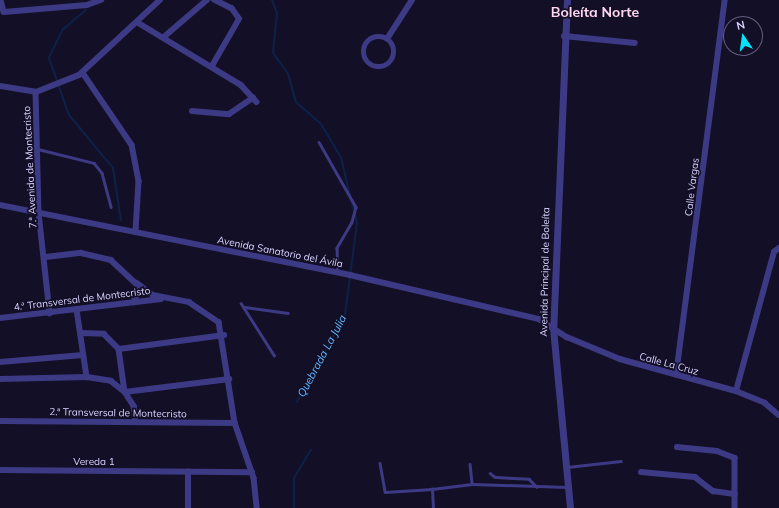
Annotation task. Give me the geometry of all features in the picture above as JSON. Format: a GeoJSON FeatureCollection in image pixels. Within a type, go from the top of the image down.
{"type":"FeatureCollection","features":[{"type":"Feature","properties":{"kind":"street"},"geometry":{"type":"LineString","coordinates":[[1,0],[4,12],[87,5],[101,0]]}},
{"type":"Feature","properties":{"kind":"street"},"geometry":{"type":"LineString","coordinates":[[0,86],[36,92],[83,73],[160,0]]}},
{"type":"Feature","properties":{"kind":"street"},"geometry":{"type":"LineString","coordinates":[[165,36],[207,0]]}},
{"type":"Feature","properties":{"kind":"street"},"geometry":{"type":"LineString","coordinates":[[212,66],[239,19],[232,9],[214,0]]}},
{"type":"Feature","properties":{"kind":"street"},"geometry":{"type":"LineString","coordinates":[[387,39],[412,0]]}},
{"type":"Feature","properties":{"kind":"street","name":"Avenida Principal de Boleíta"},"geometry":{"type":"LineString","coordinates":[[566,0],[553,328],[570,508]]}},
{"type":"Feature","properties":{"kind":"street","name":"Calle Vargas"},"geometry":{"type":"LineString","coordinates":[[676,375],[725,0]]}},
{"type":"Feature","properties":{"kind":"street"},"geometry":{"type":"LineString","coordinates":[[137,22],[165,36],[212,66],[255,100],[229,114],[192,111]]}},
{"type":"Feature","properties":{"kind":"street"},"geometry":{"type":"LineString","coordinates":[[564,36],[635,43]]}},
{"type":"Feature","properties":{"kind":"street"},"geometry":{"type":"LineString","coordinates":[[372,39],[387,39],[394,49],[393,59],[385,66],[373,66],[366,61],[365,48],[372,39]]}},
{"type":"Feature","properties":{"kind":"street"},"geometry":{"type":"LineString","coordinates":[[83,73],[132,145],[139,181],[136,232]]}},
{"type":"Feature","properties":{"kind":"street","name":"7.ª Avenida de Montecristo"},"geometry":{"type":"LineString","coordinates":[[36,92],[39,213],[46,257],[50,313]]}},
{"type":"Feature","properties":{"kind":"street","name":"Avenida Sanatorio del Ávila"},"geometry":{"type":"LineString","coordinates":[[0,205],[338,273],[539,319],[553,328]]}},
{"type":"Feature","properties":{"kind":"street"},"geometry":{"type":"LineString","coordinates":[[736,391],[776,253],[779,248]]}},
{"type":"Feature","properties":{"kind":"street"},"geometry":{"type":"LineString","coordinates":[[46,257],[81,253],[111,260],[152,295],[165,299],[189,302],[212,314],[224,335],[235,423],[252,472],[257,508]]}},
{"type":"Feature","properties":{"kind":"street"},"geometry":{"type":"LineString","coordinates":[[134,302],[141,288],[137,283]]}},
{"type":"Feature","properties":{"kind":"street","name":"4.ª Transversal de Montecristo"},"geometry":{"type":"LineString","coordinates":[[0,318],[165,299]]}},
{"type":"Feature","properties":{"kind":"street"},"geometry":{"type":"LineString","coordinates":[[77,310],[87,377]]}},
{"type":"Feature","properties":{"kind":"street","name":"Calle La Cruz"},"geometry":{"type":"LineString","coordinates":[[553,328],[620,359],[736,391],[765,403],[779,415]]}},
{"type":"Feature","properties":{"kind":"street"},"geometry":{"type":"LineString","coordinates":[[81,333],[104,334],[119,349],[125,392]]}},
{"type":"Feature","properties":{"kind":"street"},"geometry":{"type":"LineString","coordinates":[[119,349],[224,335]]}},
{"type":"Feature","properties":{"kind":"street"},"geometry":{"type":"LineString","coordinates":[[0,362],[83,355]]}},
{"type":"Feature","properties":{"kind":"street"},"geometry":{"type":"LineString","coordinates":[[0,379],[87,377],[111,381],[125,392],[134,406],[136,422]]}},
{"type":"Feature","properties":{"kind":"street"},"geometry":{"type":"LineString","coordinates":[[125,392],[229,379]]}},
{"type":"Feature","properties":{"kind":"street","name":"2.ª Transversal de Montecristo"},"geometry":{"type":"LineString","coordinates":[[0,421],[235,423]]}},
{"type":"Feature","properties":{"kind":"street"},"geometry":{"type":"LineString","coordinates":[[677,447],[717,451],[735,458],[735,508]]}},
{"type":"Feature","properties":{"kind":"street","name":"Vereda 1"},"geometry":{"type":"LineString","coordinates":[[0,470],[252,472]]}},
{"type":"Feature","properties":{"kind":"street"},"geometry":{"type":"LineString","coordinates":[[188,472],[188,508]]}},
{"type":"Feature","properties":{"kind":"street"},"geometry":{"type":"LineString","coordinates":[[641,472],[695,477],[713,491],[736,494]]}},
{"type":"Feature","properties":{"kind":"lane"},"geometry":{"type":"LineString","coordinates":[[319,142],[351,194],[356,213],[337,248],[338,273]]}},
{"type":"Feature","properties":{"kind":"lane"},"geometry":{"type":"LineString","coordinates":[[38,149],[94,163],[102,174],[111,207]]}},
{"type":"Feature","properties":{"kind":"lane"},"geometry":{"type":"LineString","coordinates":[[242,303],[274,355]]}},
{"type":"Feature","properties":{"kind":"lane"},"geometry":{"type":"LineString","coordinates":[[245,307],[288,313]]}},
{"type":"Feature","properties":{"kind":"lane"},"geometry":{"type":"LineString","coordinates":[[566,467],[621,461]]}},
{"type":"Feature","properties":{"kind":"lane"},"geometry":{"type":"LineString","coordinates":[[380,463],[385,492],[472,484],[537,488],[568,486]]}},
{"type":"Feature","properties":{"kind":"lane"},"geometry":{"type":"LineString","coordinates":[[470,464],[472,484]]}},
{"type":"Feature","properties":{"kind":"lane"},"geometry":{"type":"LineString","coordinates":[[490,473],[495,477],[530,480],[537,488]]}},
{"type":"Feature","properties":{"kind":"lane"},"geometry":{"type":"LineString","coordinates":[[432,488],[433,508]]}},
{"type":"Feature","properties":{"kind":"waterway","name":"Quebrada La Julia"},"geometry":{"type":"LineString","coordinates":[[272,0],[277,13],[273,53],[288,74],[296,102],[321,124],[341,157],[350,195]]}},
{"type":"Feature","properties":{"kind":"waterway"},"geometry":{"type":"LineString","coordinates":[[86,10],[63,29],[49,58],[69,115],[113,168],[121,220]]}},
{"type":"Feature","properties":{"kind":"waterway","name":"Quebrada La Julia"},"geometry":{"type":"LineString","coordinates":[[297,402],[345,315],[357,223],[351,199]]}},
{"type":"Feature","properties":{"kind":"waterway"},"geometry":{"type":"LineString","coordinates":[[294,508],[294,478],[311,450]]}},
{"type":"Feature","properties":{"kind":"district","name":"Boleíta Norte"},"geometry":{"type":"Point","coordinates":[595,12]}}]}
